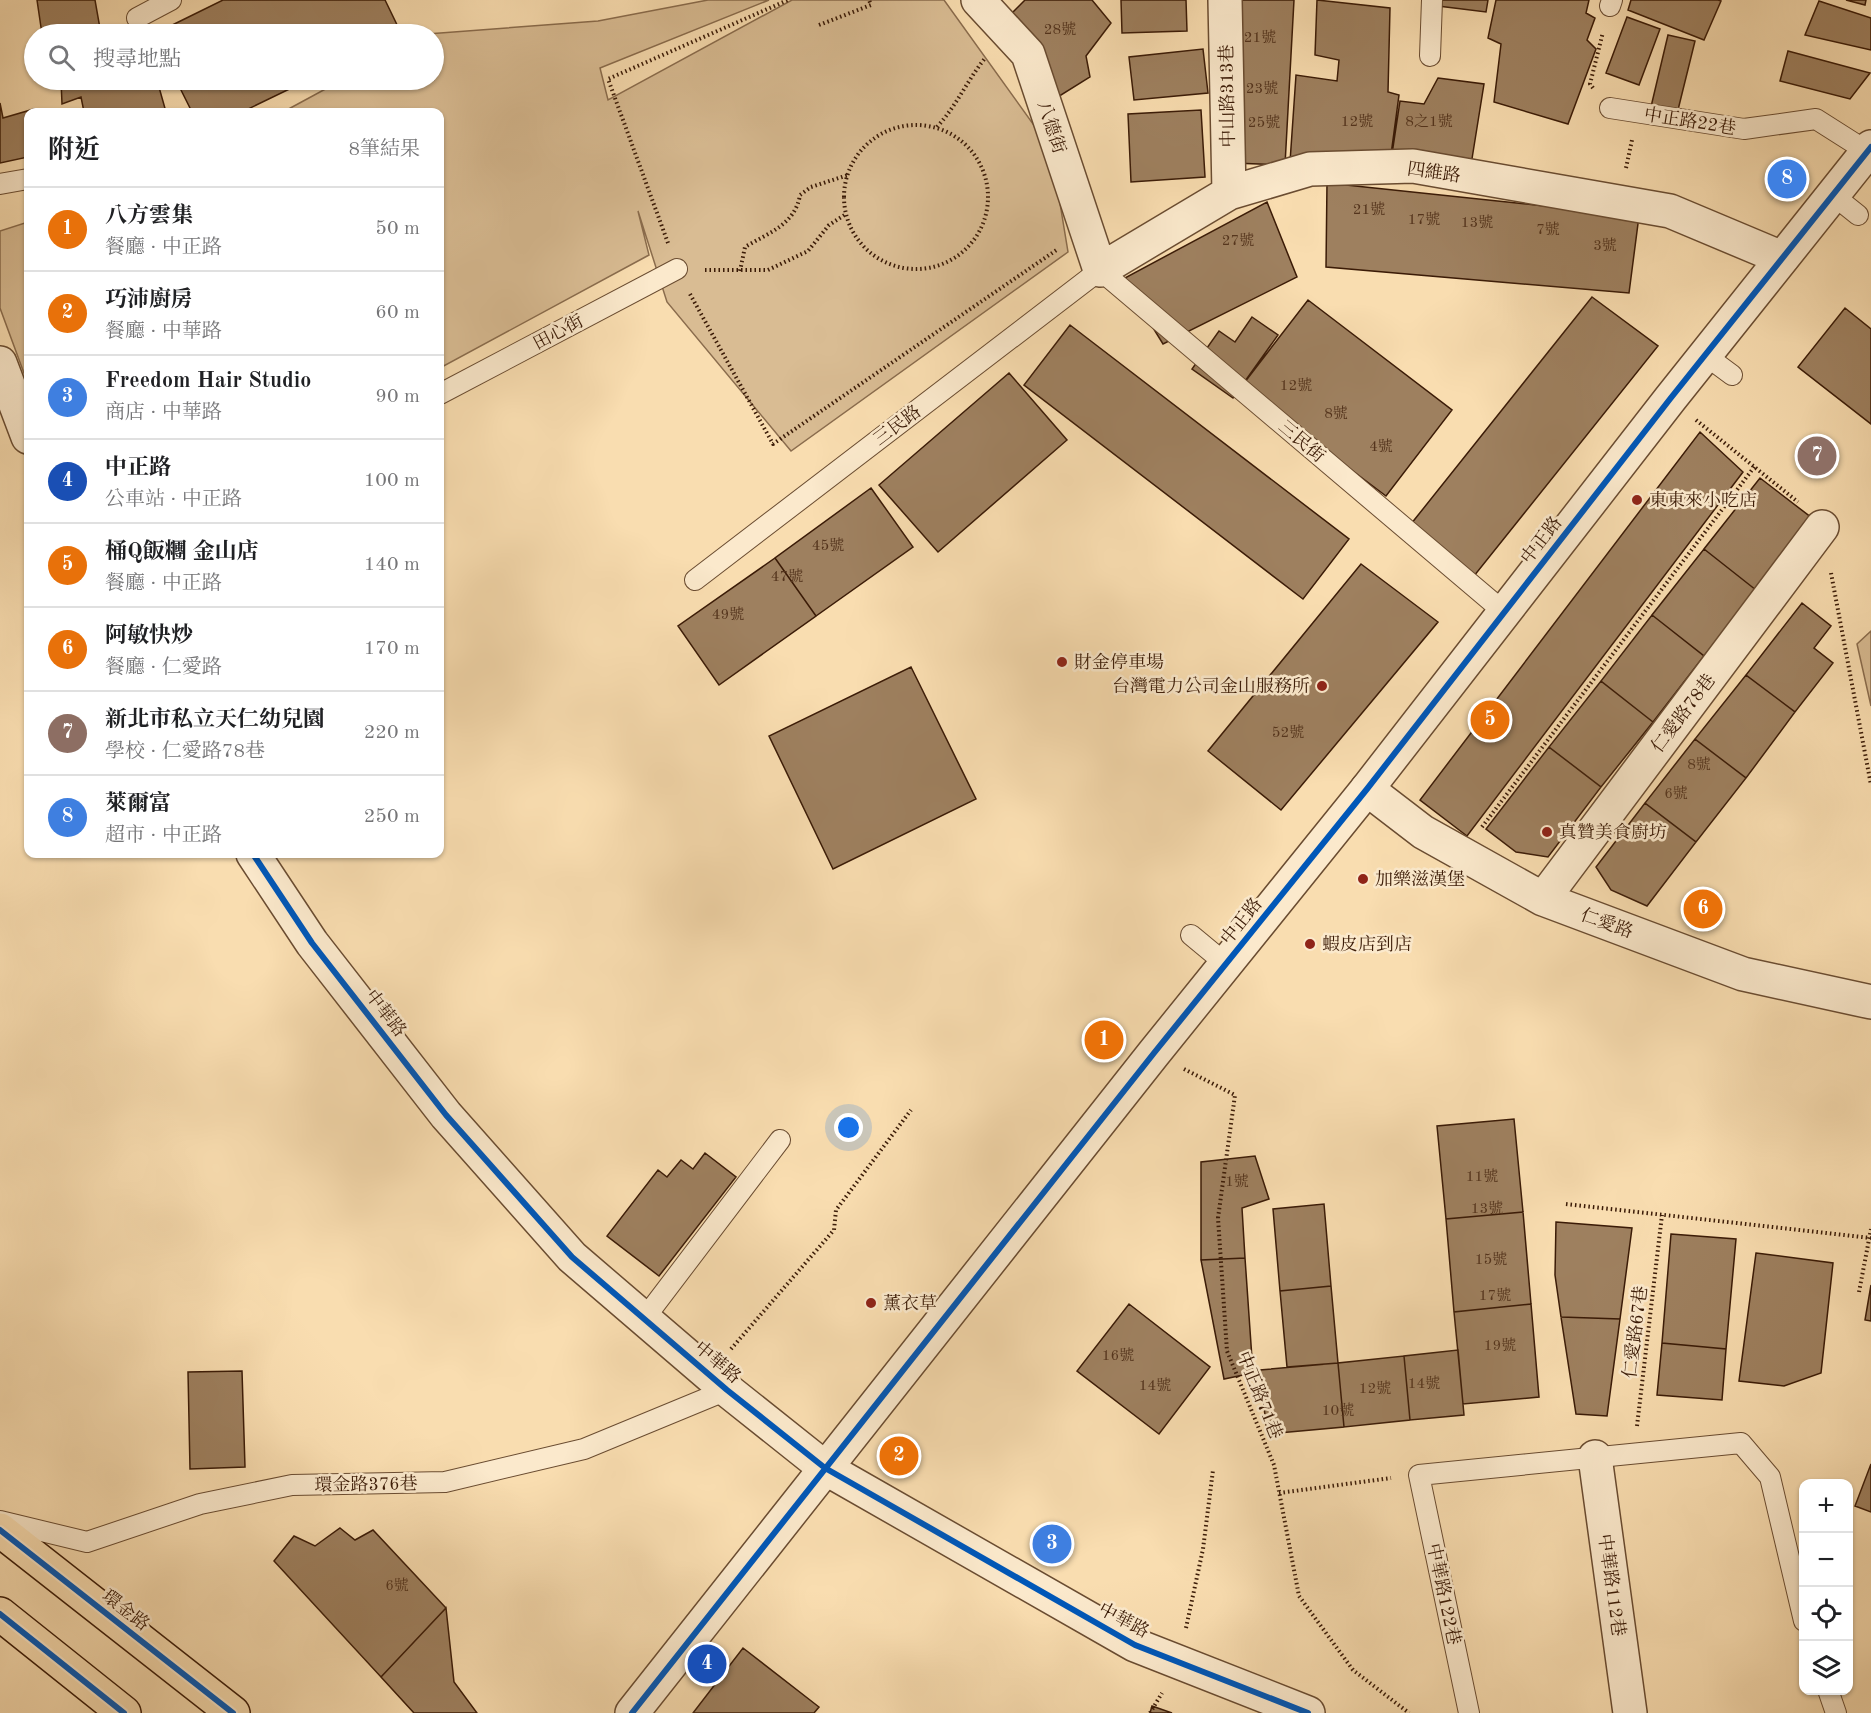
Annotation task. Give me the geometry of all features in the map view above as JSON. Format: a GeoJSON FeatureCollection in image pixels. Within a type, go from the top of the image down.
{"type":"FeatureCollection","features":[{"type":"Feature","properties":{"kind":"main road","name":"環金路"},"geometry":{"type":"LineString","coordinates":[[0,1530],[233,1713]]}},
{"type":"Feature","properties":{"kind":"main road"},"geometry":{"type":"LineString","coordinates":[[0,1614],[124,1713]]}},
{"type":"Feature","properties":{"kind":"street","name":"八德街"},"geometry":{"type":"LineString","coordinates":[[978,0],[1028,54],[1100,270]]}},
{"type":"Feature","properties":{"kind":"street","name":"中山路313巷"},"geometry":{"type":"LineString","coordinates":[[1225,0],[1229,193]]}},
{"type":"Feature","properties":{"kind":"street","name":"中正路"},"geometry":{"type":"LineString","coordinates":[[632,1713],[1154,1053],[1367,789],[1705,355],[1869,149]]}},
{"type":"Feature","properties":{"kind":"street","name":"四維路"},"geometry":{"type":"LineString","coordinates":[[1100,270],[1229,193],[1310,170],[1413,166],[1670,211],[1782,258]]}},
{"type":"Feature","properties":{"kind":"street"},"geometry":{"type":"LineString","coordinates":[[0,363],[24,426]]}},
{"type":"Feature","properties":{"kind":"street","name":"仁愛路78巷"},"geometry":{"type":"LineString","coordinates":[[1543,899],[1822,526]]}},
{"type":"Feature","properties":{"kind":"street","name":"仁愛路"},"geometry":{"type":"LineString","coordinates":[[1367,789],[1423,832],[1543,899],[1743,974],[1871,1002]]}},
{"type":"Feature","properties":{"kind":"street","name":"中華路"},"geometry":{"type":"LineString","coordinates":[[256,858],[312,944],[446,1115],[572,1257],[718,1382],[825,1468],[1135,1645],[1308,1713]]}},
{"type":"Feature","properties":{"kind":"street","name":"中華路112巷"},"geometry":{"type":"LineString","coordinates":[[1594,1457],[1630,1713]]}},
{"type":"Feature","properties":{"kind":"lane"},"geometry":{"type":"LineString","coordinates":[[137,18],[171,0]]}},
{"type":"Feature","properties":{"kind":"lane"},"geometry":{"type":"LineString","coordinates":[[1430,56],[1432,0]]}},
{"type":"Feature","properties":{"kind":"lane","name":"中正路22巷"},"geometry":{"type":"LineString","coordinates":[[1610,108],[1744,129],[1816,119],[1869,149]]}},
{"type":"Feature","properties":{"kind":"lane"},"geometry":{"type":"LineString","coordinates":[[0,184],[24,180]]}},
{"type":"Feature","properties":{"kind":"lane"},"geometry":{"type":"LineString","coordinates":[[1833,195],[1858,215]]}},
{"type":"Feature","properties":{"kind":"lane","name":"田心街"},"geometry":{"type":"LineString","coordinates":[[444,392],[677,269]]}},
{"type":"Feature","properties":{"kind":"lane","name":"三民路"},"geometry":{"type":"LineString","coordinates":[[695,580],[1100,270]]}},
{"type":"Feature","properties":{"kind":"lane","name":"三民街"},"geometry":{"type":"LineString","coordinates":[[1100,270],[1504,612]]}},
{"type":"Feature","properties":{"kind":"lane"},"geometry":{"type":"LineString","coordinates":[[1705,355],[1732,375]]}},
{"type":"Feature","properties":{"kind":"lane"},"geometry":{"type":"LineString","coordinates":[[1191,935],[1226,963]]}},
{"type":"Feature","properties":{"kind":"lane"},"geometry":{"type":"LineString","coordinates":[[644,1318],[780,1140]]}},
{"type":"Feature","properties":{"kind":"lane","name":"環金路376巷"},"geometry":{"type":"LineString","coordinates":[[0,1521],[87,1542],[200,1504],[292,1485],[446,1482],[584,1449],[718,1382]]}},
{"type":"Feature","properties":{"kind":"lane"},"geometry":{"type":"LineString","coordinates":[[1419,1474],[1742,1443],[1770,1477],[1799,1604]]}},
{"type":"Feature","properties":{"kind":"lane","name":"中華路122巷"},"geometry":{"type":"LineString","coordinates":[[1419,1474],[1469,1713]]}},
{"type":"Feature","properties":{"kind":"lane"},"geometry":{"type":"LineString","coordinates":[[1830,1695],[1836,1713]]}},
{"type":"Feature","properties":{"kind":"path"},"geometry":{"type":"LineString","coordinates":[[788,0],[608,79],[677,269],[773,444],[1059,248]]}},
{"type":"Feature","properties":{"kind":"path"},"geometry":{"type":"LineString","coordinates":[[819,25],[871,5],[869,0]]}},
{"type":"Feature","properties":{"kind":"path"},"geometry":{"type":"LineString","coordinates":[[1610,108],[1590,84],[1611,3]]}},
{"type":"Feature","properties":{"kind":"path"},"geometry":{"type":"LineString","coordinates":[[938,127],[952,111],[971,75],[1008,33]]}},
{"type":"Feature","properties":{"kind":"path"},"geometry":{"type":"LineString","coordinates":[[1619,203],[1638,112]]}},
{"type":"Feature","properties":{"kind":"path"},"geometry":{"type":"LineString","coordinates":[[912,124],[938,127],[959,138],[977,156],[987,178],[989,204],[982,228],[968,248],[950,262],[927,269],[905,269],[882,262],[864,248],[851,229],[846,214],[845,184],[853,163],[867,144],[888,130],[912,124]]}},
{"type":"Feature","properties":{"kind":"path"},"geometry":{"type":"LineString","coordinates":[[740,271],[744,247],[784,225],[798,208],[800,195],[811,187],[848,176]]}},
{"type":"Feature","properties":{"kind":"path"},"geometry":{"type":"LineString","coordinates":[[677,269],[768,270],[808,251],[829,225],[846,214]]}},
{"type":"Feature","properties":{"kind":"path"},"geometry":{"type":"LineString","coordinates":[[1462,854],[1755,466]]}},
{"type":"Feature","properties":{"kind":"path"},"geometry":{"type":"LineString","coordinates":[[718,1382],[834,1230],[836,1210],[911,1110]]}},
{"type":"Feature","properties":{"kind":"path"},"geometry":{"type":"LineString","coordinates":[[1566,1204],[1870,1238]]}},
{"type":"Feature","properties":{"kind":"path"},"geometry":{"type":"LineString","coordinates":[[1859,1292],[1871,1229]]}},
{"type":"Feature","properties":{"kind":"path"},"geometry":{"type":"LineString","coordinates":[[1179,1662],[1203,1548],[1213,1470]]}},
{"type":"Feature","properties":{"kind":"path"},"geometry":{"type":"LineString","coordinates":[[1279,1493],[1419,1474]]}},
{"type":"Feature","properties":{"kind":"shaded area"},"geometry":{"type":"Polygon","coordinates":[[[708,0],[769,0],[600,68],[608,100],[792,0],[944,0],[1051,149],[1068,252],[791,451],[667,302],[638,211],[649,255],[444,366],[444,108],[290,108],[324,90],[444,90],[444,33],[598,21],[708,0]]]}},
{"type":"Feature","properties":{"kind":"shaded area"},"geometry":{"type":"Polygon","coordinates":[[[24,223],[24,373],[0,308],[0,231],[24,223]]]}},
{"type":"Feature","properties":{"kind":"shaded area"},"geometry":{"type":"Polygon","coordinates":[[[1871,631],[1871,706],[1857,644],[1871,631]]]}},
{"type":"Feature","properties":{"kind":"building"},"geometry":{"type":"Polygon","coordinates":[[[37,0],[95,0],[99,24],[41,24],[37,0]]]}},
{"type":"Feature","properties":{"kind":"building"},"geometry":{"type":"Polygon","coordinates":[[[223,0],[385,0],[397,24],[174,24],[223,0]]]}},
{"type":"Feature","properties":{"kind":"building"},"geometry":{"type":"Polygon","coordinates":[[[1025,0],[1092,0],[1111,23],[1086,56],[1090,77],[1053,100],[994,31],[1025,0]]]}},
{"type":"Feature","properties":{"kind":"building"},"geometry":{"type":"Polygon","coordinates":[[[1121,0],[1186,0],[1187,31],[1122,33],[1121,0]]]}},
{"type":"Feature","properties":{"kind":"building"},"geometry":{"type":"Polygon","coordinates":[[[1242,0],[1294,0],[1285,165],[1233,163],[1242,0]]]}},
{"type":"Feature","properties":{"kind":"building"},"geometry":{"type":"Polygon","coordinates":[[[1317,0],[1390,8],[1388,92],[1399,95],[1390,162],[1290,162],[1296,75],[1337,81],[1339,60],[1315,55],[1317,0]]]}},
{"type":"Feature","properties":{"kind":"building"},"geometry":{"type":"Polygon","coordinates":[[[1422,0],[1488,0],[1486,12],[1422,4],[1422,0]]]}},
{"type":"Feature","properties":{"kind":"building"},"geometry":{"type":"Polygon","coordinates":[[[1496,0],[1589,0],[1586,13],[1595,18],[1587,40],[1596,49],[1568,124],[1494,102],[1501,44],[1488,38],[1496,0]]]}},
{"type":"Feature","properties":{"kind":"building"},"geometry":{"type":"Polygon","coordinates":[[[1631,0],[1721,1],[1704,40],[1628,10],[1631,0]]]}},
{"type":"Feature","properties":{"kind":"building"},"geometry":{"type":"Polygon","coordinates":[[[1846,0],[1866,0],[1865,5],[1846,0]]]}},
{"type":"Feature","properties":{"kind":"building"},"geometry":{"type":"Polygon","coordinates":[[[1819,1],[1871,18],[1871,50],[1805,35],[1819,1]]]}},
{"type":"Feature","properties":{"kind":"building"},"geometry":{"type":"Polygon","coordinates":[[[1627,17],[1660,29],[1639,85],[1606,73],[1627,17]]]}},
{"type":"Feature","properties":{"kind":"building"},"geometry":{"type":"Polygon","coordinates":[[[1668,35],[1695,41],[1676,118],[1650,111],[1668,35]]]}},
{"type":"Feature","properties":{"kind":"building"},"geometry":{"type":"Polygon","coordinates":[[[1203,49],[1208,93],[1134,100],[1129,57],[1203,49]]]}},
{"type":"Feature","properties":{"kind":"building"},"geometry":{"type":"Polygon","coordinates":[[[1788,51],[1870,73],[1850,99],[1780,81],[1788,51]]]}},
{"type":"Feature","properties":{"kind":"building"},"geometry":{"type":"Polygon","coordinates":[[[1438,78],[1484,84],[1471,165],[1392,154],[1400,101],[1424,104],[1438,78]]]}},
{"type":"Feature","properties":{"kind":"building"},"geometry":{"type":"Polygon","coordinates":[[[61,90],[160,90],[165,108],[83,108],[81,97],[62,104],[61,90]]]}},
{"type":"Feature","properties":{"kind":"building"},"geometry":{"type":"Polygon","coordinates":[[[181,90],[287,90],[250,108],[190,108],[181,90]]]}},
{"type":"Feature","properties":{"kind":"building"},"geometry":{"type":"Polygon","coordinates":[[[0,103],[3,118],[24,112],[24,158],[0,163],[0,103]]]}},
{"type":"Feature","properties":{"kind":"building"},"geometry":{"type":"Polygon","coordinates":[[[1201,110],[1205,177],[1131,182],[1128,114],[1201,110]]]}},
{"type":"Feature","properties":{"kind":"building"},"geometry":{"type":"Polygon","coordinates":[[[1327,183],[1639,216],[1629,293],[1326,267],[1327,183]]]}},
{"type":"Feature","properties":{"kind":"building"},"geometry":{"type":"Polygon","coordinates":[[[1267,202],[1297,277],[1163,344],[1123,279],[1267,202]]]}},
{"type":"Feature","properties":{"kind":"building"},"geometry":{"type":"Polygon","coordinates":[[[1592,297],[1658,346],[1474,576],[1411,524],[1592,297]]]}},
{"type":"Feature","properties":{"kind":"building"},"geometry":{"type":"Polygon","coordinates":[[[1308,300],[1452,410],[1386,496],[1241,387],[1308,300]]]}},
{"type":"Feature","properties":{"kind":"building"},"geometry":{"type":"Polygon","coordinates":[[[1845,308],[1871,329],[1871,424],[1798,367],[1845,308]]]}},
{"type":"Feature","properties":{"kind":"building"},"geometry":{"type":"Polygon","coordinates":[[[1252,317],[1278,335],[1233,398],[1192,369],[1219,331],[1235,342],[1252,317]]]}},
{"type":"Feature","properties":{"kind":"building"},"geometry":{"type":"Polygon","coordinates":[[[1070,325],[1349,539],[1303,599],[1024,385],[1070,325]]]}},
{"type":"Feature","properties":{"kind":"building"},"geometry":{"type":"Polygon","coordinates":[[[1009,373],[1067,440],[938,552],[879,485],[1009,373]]]}},
{"type":"Feature","properties":{"kind":"building"},"geometry":{"type":"Polygon","coordinates":[[[1700,432],[1743,472],[1467,836],[1420,800],[1700,432]]]}},
{"type":"Feature","properties":{"kind":"building"},"geometry":{"type":"Polygon","coordinates":[[[1760,478],[1812,518],[1756,590],[1704,549],[1760,478]]]}},
{"type":"Feature","properties":{"kind":"building"},"geometry":{"type":"Polygon","coordinates":[[[871,488],[913,547],[816,616],[775,558],[871,488]]]}},
{"type":"Feature","properties":{"kind":"building"},"geometry":{"type":"Polygon","coordinates":[[[1704,549],[1756,590],[1704,656],[1652,615],[1704,549]]]}},
{"type":"Feature","properties":{"kind":"building"},"geometry":{"type":"Polygon","coordinates":[[[775,558],[816,616],[719,685],[678,626],[775,558]]]}},
{"type":"Feature","properties":{"kind":"building","name":"台灣電力公司金山服務所"},"geometry":{"type":"Polygon","coordinates":[[[1361,564],[1438,622],[1281,810],[1208,751],[1361,564]]]}},
{"type":"Feature","properties":{"kind":"building"},"geometry":{"type":"Polygon","coordinates":[[[1802,603],[1831,626],[1814,648],[1833,663],[1795,712],[1746,675],[1802,603]]]}},
{"type":"Feature","properties":{"kind":"building"},"geometry":{"type":"Polygon","coordinates":[[[1652,615],[1704,656],[1653,722],[1601,681],[1652,615]]]}},
{"type":"Feature","properties":{"kind":"building"},"geometry":{"type":"Polygon","coordinates":[[[911,667],[976,799],[833,869],[769,736],[911,667]]]}},
{"type":"Feature","properties":{"kind":"building"},"geometry":{"type":"Polygon","coordinates":[[[1746,675],[1795,712],[1746,778],[1695,739],[1746,675]]]}},
{"type":"Feature","properties":{"kind":"building"},"geometry":{"type":"Polygon","coordinates":[[[1601,681],[1653,722],[1601,787],[1549,747],[1601,681]]]}},
{"type":"Feature","properties":{"kind":"building"},"geometry":{"type":"Polygon","coordinates":[[[1695,739],[1746,778],[1696,842],[1645,803],[1695,739]]]}},
{"type":"Feature","properties":{"kind":"building"},"geometry":{"type":"Polygon","coordinates":[[[1549,747],[1601,787],[1548,857],[1516,852],[1486,829],[1549,747]]]}},
{"type":"Feature","properties":{"kind":"building"},"geometry":{"type":"Polygon","coordinates":[[[1645,803],[1696,842],[1647,906],[1611,890],[1596,867],[1645,803]]]}},
{"type":"Feature","properties":{"kind":"building"},"geometry":{"type":"Polygon","coordinates":[[[1514,1119],[1523,1212],[1446,1219],[1437,1126],[1514,1119]]]}},
{"type":"Feature","properties":{"kind":"building"},"geometry":{"type":"Polygon","coordinates":[[[705,1153],[736,1177],[659,1276],[607,1236],[658,1170],[667,1177],[681,1160],[693,1169],[705,1153]]]}},
{"type":"Feature","properties":{"kind":"building"},"geometry":{"type":"Polygon","coordinates":[[[1255,1156],[1269,1199],[1242,1208],[1245,1258],[1201,1260],[1201,1162],[1255,1156]]]}},
{"type":"Feature","properties":{"kind":"building"},"geometry":{"type":"Polygon","coordinates":[[[1324,1204],[1331,1286],[1280,1291],[1273,1209],[1324,1204]]]}},
{"type":"Feature","properties":{"kind":"building"},"geometry":{"type":"Polygon","coordinates":[[[1523,1212],[1531,1304],[1454,1312],[1446,1219],[1523,1212]]]}},
{"type":"Feature","properties":{"kind":"building"},"geometry":{"type":"Polygon","coordinates":[[[1556,1222],[1632,1228],[1620,1319],[1561,1317],[1555,1275],[1556,1222]]]}},
{"type":"Feature","properties":{"kind":"building"},"geometry":{"type":"Polygon","coordinates":[[[1671,1234],[1736,1239],[1726,1349],[1662,1343],[1671,1234]]]}},
{"type":"Feature","properties":{"kind":"building"},"geometry":{"type":"Polygon","coordinates":[[[1756,1253],[1833,1263],[1821,1373],[1784,1386],[1739,1381],[1756,1253]]]}},
{"type":"Feature","properties":{"kind":"building"},"geometry":{"type":"Polygon","coordinates":[[[1245,1258],[1253,1373],[1224,1379],[1201,1260],[1245,1258]]]}},
{"type":"Feature","properties":{"kind":"building"},"geometry":{"type":"Polygon","coordinates":[[[1871,1285],[1871,1321],[1865,1320],[1871,1285]]]}},
{"type":"Feature","properties":{"kind":"building"},"geometry":{"type":"Polygon","coordinates":[[[1331,1286],[1338,1363],[1287,1367],[1280,1291],[1331,1286]]]}},
{"type":"Feature","properties":{"kind":"building"},"geometry":{"type":"Polygon","coordinates":[[[1129,1304],[1210,1367],[1159,1434],[1077,1371],[1129,1304]]]}},
{"type":"Feature","properties":{"kind":"building"},"geometry":{"type":"Polygon","coordinates":[[[1531,1304],[1539,1397],[1463,1404],[1454,1312],[1531,1304]]]}},
{"type":"Feature","properties":{"kind":"building"},"geometry":{"type":"Polygon","coordinates":[[[1561,1317],[1620,1319],[1607,1416],[1576,1414],[1561,1317]]]}},
{"type":"Feature","properties":{"kind":"building"},"geometry":{"type":"Polygon","coordinates":[[[1662,1343],[1726,1349],[1722,1400],[1657,1395],[1662,1343]]]}},
{"type":"Feature","properties":{"kind":"building"},"geometry":{"type":"Polygon","coordinates":[[[1458,1350],[1464,1415],[1410,1420],[1404,1356],[1458,1350]]]}},
{"type":"Feature","properties":{"kind":"building"},"geometry":{"type":"Polygon","coordinates":[[[1404,1356],[1410,1420],[1344,1427],[1338,1363],[1404,1356]]]}},
{"type":"Feature","properties":{"kind":"building"},"geometry":{"type":"Polygon","coordinates":[[[1338,1363],[1344,1427],[1267,1434],[1260,1370],[1338,1363]]]}},
{"type":"Feature","properties":{"kind":"building"},"geometry":{"type":"Polygon","coordinates":[[[242,1371],[245,1467],[190,1469],[188,1372],[242,1371]]]}},
{"type":"Feature","properties":{"kind":"building"},"geometry":{"type":"Polygon","coordinates":[[[1871,1464],[1871,1512],[1855,1506],[1871,1464]]]}},
{"type":"Feature","properties":{"kind":"building"},"geometry":{"type":"Polygon","coordinates":[[[340,1528],[355,1540],[373,1530],[446,1608],[381,1677],[274,1561],[294,1536],[315,1546],[340,1528]]]}},
{"type":"Feature","properties":{"kind":"building"},"geometry":{"type":"Polygon","coordinates":[[[446,1608],[454,1682],[477,1713],[414,1713],[381,1677],[446,1608]]]}},
{"type":"Feature","properties":{"kind":"building"},"geometry":{"type":"Polygon","coordinates":[[[743,1648],[819,1707],[814,1713],[693,1713],[743,1648]]]}},
{"type":"Feature","properties":{"kind":"building"},"geometry":{"type":"Polygon","coordinates":[[[1152,1706],[1172,1713],[1150,1713],[1152,1706]]]}},
{"type":"Feature","properties":{"kind":"cycle path"},"geometry":{"type":"LineString","coordinates":[[632,1713],[1154,1053],[1367,789],[1670,399],[1871,147]]}},
{"type":"Feature","properties":{"kind":"cycle path"},"geometry":{"type":"LineString","coordinates":[[256,858],[312,943],[446,1115],[572,1257],[727,1390],[825,1468],[1135,1645],[1308,1713]]}},
{"type":"Feature","properties":{"kind":"cycle path"},"geometry":{"type":"LineString","coordinates":[[0,1530],[233,1713]]}},
{"type":"Feature","properties":{"kind":"cycle path"},"geometry":{"type":"LineString","coordinates":[[0,1614],[124,1713]]}},
{"type":"Feature","properties":{"kind":"place","name":"萊爾富"},"geometry":{"type":"Point","coordinates":[1787,179]}},
{"type":"Feature","properties":{"kind":"place","name":"新北市私立天仁幼兒園"},"geometry":{"type":"Point","coordinates":[1817,456]}},
{"type":"Feature","properties":{"kind":"place","name":"東東來小吃店"},"geometry":{"type":"Point","coordinates":[1637,500]}},
{"type":"Feature","properties":{"kind":"place","name":"財金停車場"},"geometry":{"type":"Point","coordinates":[1062,662]}},
{"type":"Feature","properties":{"kind":"place","name":"台灣電力公司金山服務所"},"geometry":{"type":"Point","coordinates":[1322,686]}},
{"type":"Feature","properties":{"kind":"place","name":"桶Q飯糰 金山店"},"geometry":{"type":"Point","coordinates":[1490,720]}},
{"type":"Feature","properties":{"kind":"place","name":"真贊美食廚坊"},"geometry":{"type":"Point","coordinates":[1547,832]}},
{"type":"Feature","properties":{"kind":"place","name":"加樂滋漢堡"},"geometry":{"type":"Point","coordinates":[1363,879]}},
{"type":"Feature","properties":{"kind":"place","name":"阿敏快炒"},"geometry":{"type":"Point","coordinates":[1703,909]}},
{"type":"Feature","properties":{"kind":"place","name":"蝦皮店到店"},"geometry":{"type":"Point","coordinates":[1310,944]}},
{"type":"Feature","properties":{"kind":"place","name":"八方雲集"},"geometry":{"type":"Point","coordinates":[1104,1040]}},
{"type":"Feature","properties":{"kind":"place","name":"薰衣草"},"geometry":{"type":"Point","coordinates":[871,1303]}},
{"type":"Feature","properties":{"kind":"place","name":"巧沛廚房"},"geometry":{"type":"Point","coordinates":[899,1456]}},
{"type":"Feature","properties":{"kind":"place","name":"Freedom Hair Studio"},"geometry":{"type":"Point","coordinates":[1052,1544]}},
{"type":"Feature","properties":{"kind":"place","name":"中正路"},"geometry":{"type":"Point","coordinates":[707,1664]}}]}
